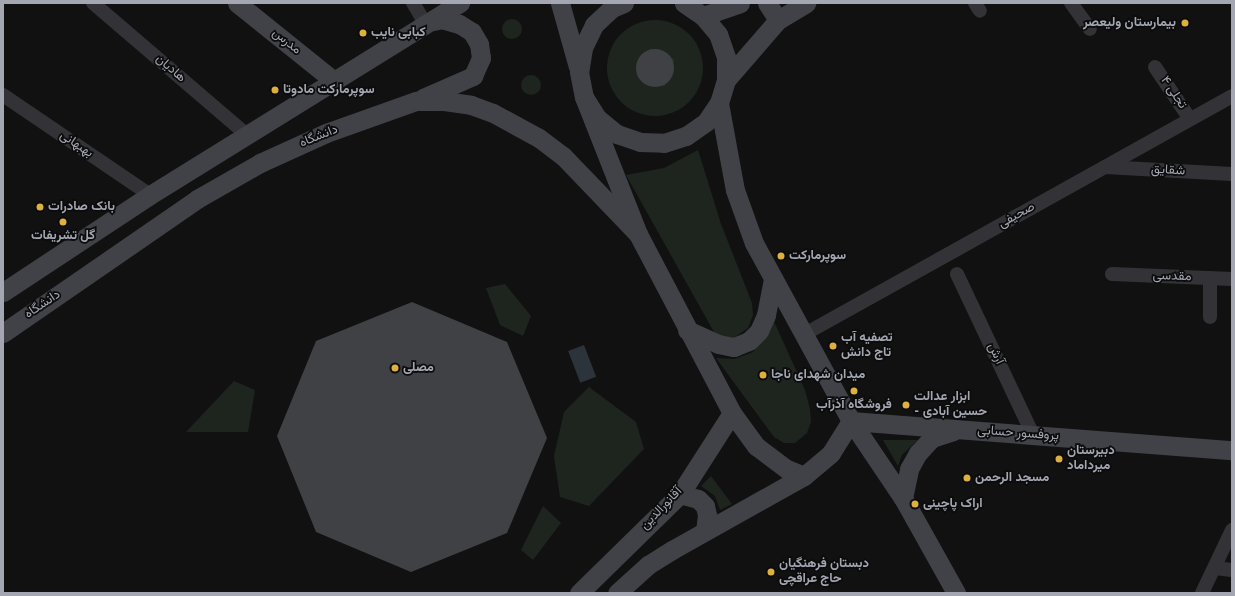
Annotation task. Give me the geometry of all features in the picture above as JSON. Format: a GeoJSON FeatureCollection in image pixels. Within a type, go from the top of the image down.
{"type":"FeatureCollection","features":[{"type":"Feature","properties":{"kind":"main road","name":"مدرس"},"geometry":{"type":"LineString","coordinates":[[237,3],[334,81]]}},
{"type":"Feature","properties":{"kind":"main road"},"geometry":{"type":"LineString","coordinates":[[3,292],[246,134],[460,3]]}},
{"type":"Feature","properties":{"kind":"main road"},"geometry":{"type":"LineString","coordinates":[[560,3],[579,72],[584,97],[638,234],[687,330],[732,413],[756,446],[787,469],[804,476]]}},
{"type":"Feature","properties":{"kind":"main road"},"geometry":{"type":"LineString","coordinates":[[579,72],[583,48],[594,25],[612,8],[624,3]]}},
{"type":"Feature","properties":{"kind":"main road"},"geometry":{"type":"LineString","coordinates":[[584,97],[597,118],[617,134],[640,142],[664,143],[686,136],[706,122],[720,103],[726,80],[723,49],[718,34],[703,16],[684,3]]}},
{"type":"Feature","properties":{"kind":"main road"},"geometry":{"type":"LineString","coordinates":[[703,16],[740,3]]}},
{"type":"Feature","properties":{"kind":"main road"},"geometry":{"type":"LineString","coordinates":[[767,3],[778,20]]}},
{"type":"Feature","properties":{"kind":"main road"},"geometry":{"type":"LineString","coordinates":[[726,80],[778,20],[806,3]]}},
{"type":"Feature","properties":{"kind":"main road"},"geometry":{"type":"LineString","coordinates":[[416,101],[473,76],[481,58],[479,44],[472,32],[453,22],[442,19],[429,23]]}},
{"type":"Feature","properties":{"kind":"main road","name":"دانشگاه"},"geometry":{"type":"LineString","coordinates":[[3,333],[197,199],[260,163],[326,133],[416,101],[444,101],[471,105],[493,113],[539,138],[563,156],[638,234]]}},
{"type":"Feature","properties":{"kind":"main road"},"geometry":{"type":"LineString","coordinates":[[720,103],[735,190],[754,243],[851,421],[903,498],[956,593]]}},
{"type":"Feature","properties":{"kind":"main road"},"geometry":{"type":"LineString","coordinates":[[687,330],[718,344],[734,346],[749,341],[759,331],[766,315],[773,279]]}},
{"type":"Feature","properties":{"kind":"main road","name":"آقانورالدین"},"geometry":{"type":"LineString","coordinates":[[579,593],[680,494],[732,413]]}},
{"type":"Feature","properties":{"kind":"main road"},"geometry":{"type":"LineString","coordinates":[[617,593],[648,565],[705,531],[804,476],[831,453],[851,421]]}},
{"type":"Feature","properties":{"kind":"main road","name":"پروفسور حسابی"},"geometry":{"type":"LineString","coordinates":[[851,421],[1232,450]]}},
{"type":"Feature","properties":{"kind":"main road"},"geometry":{"type":"LineString","coordinates":[[903,498],[909,469],[918,453],[932,438],[957,429]]}},
{"type":"Feature","properties":{"kind":"main road"},"geometry":{"type":"LineString","coordinates":[[680,494],[698,498],[705,506],[707,515],[705,531]]}},
{"type":"Feature","properties":{"kind":"street","name":"هادیان"},"geometry":{"type":"LineString","coordinates":[[93,3],[246,134]]}},
{"type":"Feature","properties":{"kind":"street"},"geometry":{"type":"LineString","coordinates":[[413,3],[429,23]]}},
{"type":"Feature","properties":{"kind":"street"},"geometry":{"type":"LineString","coordinates":[[1070,3],[1090,29]]}},
{"type":"Feature","properties":{"kind":"street","name":"تجلی ۴"},"geometry":{"type":"LineString","coordinates":[[1155,67],[1190,119]]}},
{"type":"Feature","properties":{"kind":"street","name":"بهبهانی"},"geometry":{"type":"LineString","coordinates":[[3,95],[150,195]]}},
{"type":"Feature","properties":{"kind":"street","name":"صحیفی"},"geometry":{"type":"LineString","coordinates":[[803,335],[1232,96]]}},
{"type":"Feature","properties":{"kind":"street","name":"شقایق"},"geometry":{"type":"LineString","coordinates":[[1104,167],[1232,174]]}},
{"type":"Feature","properties":{"kind":"street","name":"آرش"},"geometry":{"type":"LineString","coordinates":[[957,274],[1033,435]]}},
{"type":"Feature","properties":{"kind":"street","name":"مقدسی"},"geometry":{"type":"LineString","coordinates":[[1112,274],[1232,279]]}},
{"type":"Feature","properties":{"kind":"street"},"geometry":{"type":"LineString","coordinates":[[1210,278],[1210,317]]}},
{"type":"Feature","properties":{"kind":"street"},"geometry":{"type":"LineString","coordinates":[[1202,593],[1232,530]]}},
{"type":"Feature","properties":{"kind":"street"},"geometry":{"type":"LineString","coordinates":[[1215,568],[1232,570]]}},
{"type":"Feature","properties":{"kind":"shaded area"},"geometry":{"type":"Polygon","coordinates":[[[512,19],[519,22],[522,29],[519,36],[512,39],[505,36],[502,29],[505,22],[512,19]]]}},
{"type":"Feature","properties":{"kind":"shaded area"},"geometry":{"type":"Polygon","coordinates":[[[655,20],[673,24],[689,34],[699,50],[703,68],[699,86],[689,102],[673,112],[655,116],[637,112],[621,102],[611,86],[607,68],[611,50],[621,34],[637,24],[655,20]]]}},
{"type":"Feature","properties":{"kind":"shaded area"},"geometry":{"type":"Polygon","coordinates":[[[650,49],[667,53],[674,60],[670,80],[664,86],[644,83],[637,76],[641,55],[650,49]]]}},
{"type":"Feature","properties":{"kind":"shaded area"},"geometry":{"type":"Polygon","coordinates":[[[527,75],[535,75],[541,81],[541,89],[535,95],[527,95],[521,89],[521,81],[527,75]]]}},
{"type":"Feature","properties":{"kind":"shaded area"},"geometry":{"type":"Polygon","coordinates":[[[698,150],[721,224],[752,303],[753,315],[748,328],[732,339],[722,338],[714,332],[626,175],[664,168],[698,150]]]}},
{"type":"Feature","properties":{"kind":"shaded area"},"geometry":{"type":"Polygon","coordinates":[[[505,284],[531,316],[523,336],[500,325],[486,288],[505,284]]]}},
{"type":"Feature","properties":{"kind":"shaded area","name":"میدان شهدای ناجا"},"geometry":{"type":"Polygon","coordinates":[[[772,317],[805,390],[810,409],[811,422],[807,433],[795,443],[784,443],[774,437],[716,358],[735,359],[753,352],[766,337],[772,317]]]}},
{"type":"Feature","properties":{"kind":"shaded area"},"geometry":{"type":"Polygon","coordinates":[[[584,345],[596,377],[580,383],[568,351],[584,345]]]}},
{"type":"Feature","properties":{"kind":"shaded area"},"geometry":{"type":"Polygon","coordinates":[[[234,381],[255,390],[248,432],[186,432],[234,381]]]}},
{"type":"Feature","properties":{"kind":"shaded area"},"geometry":{"type":"Polygon","coordinates":[[[589,387],[636,422],[644,449],[589,506],[560,497],[554,456],[564,412],[589,387]]]}},
{"type":"Feature","properties":{"kind":"shaded area"},"geometry":{"type":"Polygon","coordinates":[[[883,440],[918,440],[902,455],[898,466],[883,440]]]}},
{"type":"Feature","properties":{"kind":"shaded area"},"geometry":{"type":"Polygon","coordinates":[[[711,476],[732,504],[720,510],[715,496],[701,486],[711,476]]]}},
{"type":"Feature","properties":{"kind":"shaded area"},"geometry":{"type":"Polygon","coordinates":[[[543,506],[561,523],[533,560],[521,550],[543,506]]]}},
{"type":"Feature","properties":{"kind":"building"},"geometry":{"type":"Polygon","coordinates":[[[651,49],[659,49],[669,54],[673,61],[673,75],[669,82],[659,87],[651,87],[641,82],[639,79],[636,72],[636,64],[641,54],[644,52],[651,49]]]}},
{"type":"Feature","properties":{"kind":"building"},"geometry":{"type":"Polygon","coordinates":[[[412,302],[507,342],[547,438],[507,533],[411,572],[316,532],[277,436],[316,341],[412,302]]]}},
{"type":"Feature","properties":{"kind":"place","name":"بیمارستان ولیعصر"},"geometry":{"type":"Point","coordinates":[1185,23]}},
{"type":"Feature","properties":{"kind":"place","name":"کبابی نایب"},"geometry":{"type":"Point","coordinates":[363,33]}},
{"type":"Feature","properties":{"kind":"place","name":"سوپرمارکت مادوتا"},"geometry":{"type":"Point","coordinates":[275,90]}},
{"type":"Feature","properties":{"kind":"place","name":"بانک صادرات"},"geometry":{"type":"Point","coordinates":[40,207]}},
{"type":"Feature","properties":{"kind":"place","name":"گل تشریفات"},"geometry":{"type":"Point","coordinates":[63,222]}},
{"type":"Feature","properties":{"kind":"place","name":"سوپرمارکت"},"geometry":{"type":"Point","coordinates":[781,256]}},
{"type":"Feature","properties":{"kind":"place","name":"تصفیه آب تاج دانش"},"geometry":{"type":"Point","coordinates":[833,346]}},
{"type":"Feature","properties":{"kind":"place","name":"مصلی"},"geometry":{"type":"Point","coordinates":[395,368]}},
{"type":"Feature","properties":{"kind":"place","name":"میدان شهدای ناجا"},"geometry":{"type":"Point","coordinates":[763,375]}},
{"type":"Feature","properties":{"kind":"place","name":"فروشگاه آذرآب"},"geometry":{"type":"Point","coordinates":[854,391]}},
{"type":"Feature","properties":{"kind":"place","name":"ابزار عدالت - حسین آبادی"},"geometry":{"type":"Point","coordinates":[906,405]}},
{"type":"Feature","properties":{"kind":"place","name":"دبیرستان میرداماد"},"geometry":{"type":"Point","coordinates":[1059,459]}},
{"type":"Feature","properties":{"kind":"place","name":"مسجد الرحمن"},"geometry":{"type":"Point","coordinates":[967,478]}},
{"type":"Feature","properties":{"kind":"place","name":"اراک پاچینی"},"geometry":{"type":"Point","coordinates":[915,504]}},
{"type":"Feature","properties":{"kind":"place","name":"دبستان فرهنگیان حاج عراقچی"},"geometry":{"type":"Point","coordinates":[771,572]}}]}
